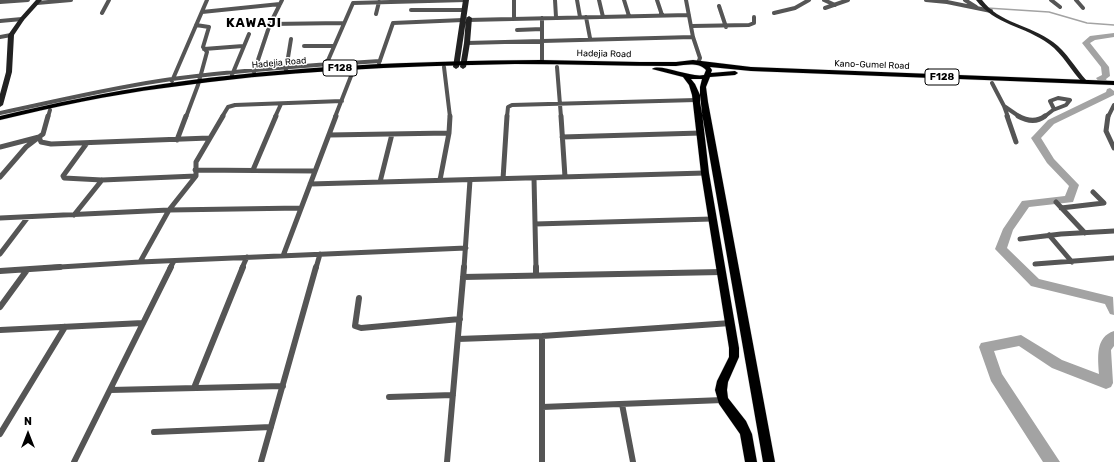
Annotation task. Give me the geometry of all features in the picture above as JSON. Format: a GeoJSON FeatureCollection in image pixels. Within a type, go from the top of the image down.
{"type":"FeatureCollection","features":[{"type":"Feature","properties":{"kind":"main road","name":"Hadejia Road"},"geometry":{"type":"LineString","coordinates":[[0,118],[90,97],[172,82],[353,71],[444,68],[460,65],[542,62],[684,63]]}},
{"type":"Feature","properties":{"kind":"main road","name":"Hadejia Road"},"geometry":{"type":"LineString","coordinates":[[0,124],[50,110],[232,75],[326,66],[379,63],[657,69],[683,75]]}},
{"type":"Feature","properties":{"kind":"main road","name":"F128"},"geometry":{"type":"LineString","coordinates":[[684,63],[700,63]]}},
{"type":"Feature","properties":{"kind":"main road"},"geometry":{"type":"LineString","coordinates":[[684,63],[679,67],[683,75],[692,84],[696,100],[712,219],[731,323],[734,357],[723,381],[721,390],[723,400],[742,425],[746,434],[751,462]]}},
{"type":"Feature","properties":{"kind":"main road","name":"Kano-Gumel Road"},"geometry":{"type":"LineString","coordinates":[[700,63],[745,69],[992,83],[1114,87]]}},
{"type":"Feature","properties":{"kind":"main road"},"geometry":{"type":"LineString","coordinates":[[700,63],[710,70],[703,87],[704,102],[769,462]]}},
{"type":"Feature","properties":{"kind":"main road","name":"Kano-Gumel Road"},"geometry":{"type":"LineString","coordinates":[[707,76],[730,73],[755,73],[1114,83]]}},
{"type":"Feature","properties":{"kind":"main road","name":"F128"},"geometry":{"type":"LineString","coordinates":[[683,75],[696,78],[707,76]]}},
{"type":"Feature","properties":{"kind":"street"},"geometry":{"type":"LineString","coordinates":[[0,2],[28,0]]}},
{"type":"Feature","properties":{"kind":"street"},"geometry":{"type":"LineString","coordinates":[[0,105],[9,72],[11,35],[22,19],[38,2],[71,0]]}},
{"type":"Feature","properties":{"kind":"street"},"geometry":{"type":"LineString","coordinates":[[102,12],[109,0]]}},
{"type":"Feature","properties":{"kind":"street"},"geometry":{"type":"LineString","coordinates":[[0,113],[121,87],[172,82],[207,0]]}},
{"type":"Feature","properties":{"kind":"street"},"geometry":{"type":"LineString","coordinates":[[253,72],[270,24],[282,0]]}},
{"type":"Feature","properties":{"kind":"street"},"geometry":{"type":"LineString","coordinates":[[326,66],[353,3],[466,0],[465,10],[467,43],[460,65]]}},
{"type":"Feature","properties":{"kind":"street"},"geometry":{"type":"LineString","coordinates":[[460,65],[466,20],[471,0]]}},
{"type":"Feature","properties":{"kind":"street"},"geometry":{"type":"LineString","coordinates":[[514,0],[514,19]]}},
{"type":"Feature","properties":{"kind":"street"},"geometry":{"type":"LineString","coordinates":[[555,0],[556,17]]}},
{"type":"Feature","properties":{"kind":"street"},"geometry":{"type":"LineString","coordinates":[[577,0],[580,17]]}},
{"type":"Feature","properties":{"kind":"street"},"geometry":{"type":"LineString","coordinates":[[599,0],[603,16]]}},
{"type":"Feature","properties":{"kind":"street"},"geometry":{"type":"LineString","coordinates":[[624,0],[629,16]]}},
{"type":"Feature","properties":{"kind":"street"},"geometry":{"type":"LineString","coordinates":[[657,0],[662,16]]}},
{"type":"Feature","properties":{"kind":"street"},"geometry":{"type":"LineString","coordinates":[[686,0],[700,63]]}},
{"type":"Feature","properties":{"kind":"street"},"geometry":{"type":"LineString","coordinates":[[774,13],[795,8],[809,0]]}},
{"type":"Feature","properties":{"kind":"street"},"geometry":{"type":"LineString","coordinates":[[824,0],[835,5]]}},
{"type":"Feature","properties":{"kind":"street"},"geometry":{"type":"LineString","coordinates":[[825,8],[848,0]]}},
{"type":"Feature","properties":{"kind":"street"},"geometry":{"type":"LineString","coordinates":[[926,0],[947,2],[976,8],[985,6]]}},
{"type":"Feature","properties":{"kind":"street"},"geometry":{"type":"LineString","coordinates":[[965,0],[976,8]]}},
{"type":"Feature","properties":{"kind":"street"},"geometry":{"type":"LineString","coordinates":[[965,0],[985,6],[1001,19],[1038,34],[1051,42],[1062,53],[1074,72],[1084,82]]}},
{"type":"Feature","properties":{"kind":"street"},"geometry":{"type":"LineString","coordinates":[[1051,0],[1060,8]]}},
{"type":"Feature","properties":{"kind":"street"},"geometry":{"type":"LineString","coordinates":[[1076,0],[1083,8]]}},
{"type":"Feature","properties":{"kind":"street"},"geometry":{"type":"LineString","coordinates":[[376,14],[379,2]]}},
{"type":"Feature","properties":{"kind":"street"},"geometry":{"type":"LineString","coordinates":[[202,12],[280,4]]}},
{"type":"Feature","properties":{"kind":"street"},"geometry":{"type":"LineString","coordinates":[[719,6],[726,27]]}},
{"type":"Feature","properties":{"kind":"street"},"geometry":{"type":"LineString","coordinates":[[411,10],[465,10]]}},
{"type":"Feature","properties":{"kind":"street"},"geometry":{"type":"LineString","coordinates":[[379,63],[392,23],[556,17],[689,15]]}},
{"type":"Feature","properties":{"kind":"street"},"geometry":{"type":"LineString","coordinates":[[586,17],[590,38]]}},
{"type":"Feature","properties":{"kind":"street"},"geometry":{"type":"LineString","coordinates":[[692,26],[726,27],[750,25],[754,23],[754,17]]}},
{"type":"Feature","properties":{"kind":"street"},"geometry":{"type":"LineString","coordinates":[[542,18],[542,62]]}},
{"type":"Feature","properties":{"kind":"street"},"geometry":{"type":"LineString","coordinates":[[0,21],[22,19]]}},
{"type":"Feature","properties":{"kind":"street"},"geometry":{"type":"LineString","coordinates":[[270,24],[344,22]]}},
{"type":"Feature","properties":{"kind":"street"},"geometry":{"type":"LineString","coordinates":[[177,140],[200,81],[207,52],[203,47],[209,26],[196,25]]}},
{"type":"Feature","properties":{"kind":"street"},"geometry":{"type":"LineString","coordinates":[[517,30],[542,29]]}},
{"type":"Feature","properties":{"kind":"street"},"geometry":{"type":"LineString","coordinates":[[232,75],[249,34]]}},
{"type":"Feature","properties":{"kind":"street"},"geometry":{"type":"LineString","coordinates":[[0,37],[11,35]]}},
{"type":"Feature","properties":{"kind":"street"},"geometry":{"type":"LineString","coordinates":[[467,43],[590,38],[693,37]]}},
{"type":"Feature","properties":{"kind":"street"},"geometry":{"type":"LineString","coordinates":[[286,69],[291,39]]}},
{"type":"Feature","properties":{"kind":"street"},"geometry":{"type":"LineString","coordinates":[[204,49],[244,46]]}},
{"type":"Feature","properties":{"kind":"street"},"geometry":{"type":"LineString","coordinates":[[304,46],[334,46]]}},
{"type":"Feature","properties":{"kind":"street"},"geometry":{"type":"LineString","coordinates":[[557,67],[565,177]]}},
{"type":"Feature","properties":{"kind":"street"},"geometry":{"type":"LineString","coordinates":[[440,180],[449,133],[450,110],[444,68]]}},
{"type":"Feature","properties":{"kind":"street"},"geometry":{"type":"LineString","coordinates":[[283,256],[353,71]]}},
{"type":"Feature","properties":{"kind":"street"},"geometry":{"type":"LineString","coordinates":[[992,83],[1004,106],[1016,142]]}},
{"type":"Feature","properties":{"kind":"street"},"geometry":{"type":"LineString","coordinates":[[503,179],[508,106],[696,100]]}},
{"type":"Feature","properties":{"kind":"street"},"geometry":{"type":"LineString","coordinates":[[140,262],[169,210],[195,173],[196,162],[209,138],[230,106],[342,101]]}},
{"type":"Feature","properties":{"kind":"street"},"geometry":{"type":"LineString","coordinates":[[253,170],[281,104]]}},
{"type":"Feature","properties":{"kind":"street"},"geometry":{"type":"LineString","coordinates":[[1114,104],[1106,121],[1106,136],[1114,148]]}},
{"type":"Feature","properties":{"kind":"street"},"geometry":{"type":"LineString","coordinates":[[1004,106],[1019,118],[1035,121],[1039,120],[1054,109]]}},
{"type":"Feature","properties":{"kind":"street"},"geometry":{"type":"LineString","coordinates":[[0,177],[26,147],[46,130],[50,110]]}},
{"type":"Feature","properties":{"kind":"street"},"geometry":{"type":"LineString","coordinates":[[329,135],[449,133]]}},
{"type":"Feature","properties":{"kind":"street"},"geometry":{"type":"LineString","coordinates":[[380,182],[392,134]]}},
{"type":"Feature","properties":{"kind":"street"},"geometry":{"type":"LineString","coordinates":[[562,137],[701,134]]}},
{"type":"Feature","properties":{"kind":"street"},"geometry":{"type":"LineString","coordinates":[[1106,136],[1114,137]]}},
{"type":"Feature","properties":{"kind":"street"},"geometry":{"type":"LineString","coordinates":[[39,137],[41,142],[45,144],[209,138]]}},
{"type":"Feature","properties":{"kind":"street"},"geometry":{"type":"LineString","coordinates":[[0,147],[39,137]]}},
{"type":"Feature","properties":{"kind":"street"},"geometry":{"type":"LineString","coordinates":[[87,143],[63,176],[64,178],[102,180],[253,170],[315,171]]}},
{"type":"Feature","properties":{"kind":"street"},"geometry":{"type":"LineString","coordinates":[[310,184],[705,173]]}},
{"type":"Feature","properties":{"kind":"street"},"geometry":{"type":"LineString","coordinates":[[534,178],[536,275]]}},
{"type":"Feature","properties":{"kind":"street"},"geometry":{"type":"LineString","coordinates":[[74,215],[102,180]]}},
{"type":"Feature","properties":{"kind":"street"},"geometry":{"type":"LineString","coordinates":[[447,462],[466,248],[470,180]]}},
{"type":"Feature","properties":{"kind":"street"},"geometry":{"type":"LineString","coordinates":[[1061,208],[1104,203],[1093,192]]}},
{"type":"Feature","properties":{"kind":"street"},"geometry":{"type":"LineString","coordinates":[[1056,202],[1085,233]]}},
{"type":"Feature","properties":{"kind":"street"},"geometry":{"type":"LineString","coordinates":[[0,218],[169,210],[301,208]]}},
{"type":"Feature","properties":{"kind":"street"},"geometry":{"type":"LineString","coordinates":[[0,254],[28,217]]}},
{"type":"Feature","properties":{"kind":"street"},"geometry":{"type":"LineString","coordinates":[[535,224],[712,219]]}},
{"type":"Feature","properties":{"kind":"street"},"geometry":{"type":"LineString","coordinates":[[1020,239],[1049,235],[1114,231]]}},
{"type":"Feature","properties":{"kind":"street"},"geometry":{"type":"LineString","coordinates":[[1049,235],[1072,262]]}},
{"type":"Feature","properties":{"kind":"street"},"geometry":{"type":"LineString","coordinates":[[0,271],[140,262],[466,248]]}},
{"type":"Feature","properties":{"kind":"street"},"geometry":{"type":"LineString","coordinates":[[261,462],[320,254]]}},
{"type":"Feature","properties":{"kind":"street"},"geometry":{"type":"LineString","coordinates":[[194,388],[248,258]]}},
{"type":"Feature","properties":{"kind":"street"},"geometry":{"type":"LineString","coordinates":[[1035,264],[1114,258]]}},
{"type":"Feature","properties":{"kind":"street"},"geometry":{"type":"LineString","coordinates":[[74,462],[174,261]]}},
{"type":"Feature","properties":{"kind":"street"},"geometry":{"type":"LineString","coordinates":[[0,307],[27,270]]}},
{"type":"Feature","properties":{"kind":"street"},"geometry":{"type":"LineString","coordinates":[[463,277],[722,272]]}},
{"type":"Feature","properties":{"kind":"street"},"geometry":{"type":"LineString","coordinates":[[359,298],[355,326],[361,328],[460,319]]}},
{"type":"Feature","properties":{"kind":"street"},"geometry":{"type":"LineString","coordinates":[[0,330],[144,323]]}},
{"type":"Feature","properties":{"kind":"street"},"geometry":{"type":"LineString","coordinates":[[458,339],[542,336],[731,323]]}},
{"type":"Feature","properties":{"kind":"street"},"geometry":{"type":"LineString","coordinates":[[0,434],[66,327]]}},
{"type":"Feature","properties":{"kind":"street"},"geometry":{"type":"LineString","coordinates":[[542,336],[542,462]]}},
{"type":"Feature","properties":{"kind":"street"},"geometry":{"type":"LineString","coordinates":[[110,390],[283,386]]}},
{"type":"Feature","properties":{"kind":"street"},"geometry":{"type":"LineString","coordinates":[[389,396],[453,395]]}},
{"type":"Feature","properties":{"kind":"street"},"geometry":{"type":"LineString","coordinates":[[542,407],[723,400]]}},
{"type":"Feature","properties":{"kind":"street"},"geometry":{"type":"LineString","coordinates":[[622,404],[633,462]]}},
{"type":"Feature","properties":{"kind":"street"},"geometry":{"type":"LineString","coordinates":[[154,432],[271,427]]}},
{"type":"Feature","properties":{"kind":"waterway"},"geometry":{"type":"LineString","coordinates":[[987,8],[1049,12],[1087,23],[1114,25]]}},
{"type":"Feature","properties":{"kind":"waterway"},"geometry":{"type":"LineString","coordinates":[[1103,81],[1100,78],[1106,76],[1105,67],[1086,43],[1093,38],[1114,35]]}},
{"type":"Feature","properties":{"kind":"waterway"},"geometry":{"type":"LineString","coordinates":[[1110,91],[1111,93],[1051,122],[1036,138],[1050,161],[1074,185],[1069,199],[1026,204],[1008,229],[1001,249],[1035,283],[1109,300],[1114,310]]}},
{"type":"Feature","properties":{"kind":"waterway"},"geometry":{"type":"LineString","coordinates":[[1052,462],[996,377],[986,347],[1021,340],[1057,364],[1106,383],[1104,349],[1114,336]]}},
{"type":"Feature","properties":{"kind":"district","name":"KAWAJI"},"geometry":{"type":"Point","coordinates":[254,23]}}]}
